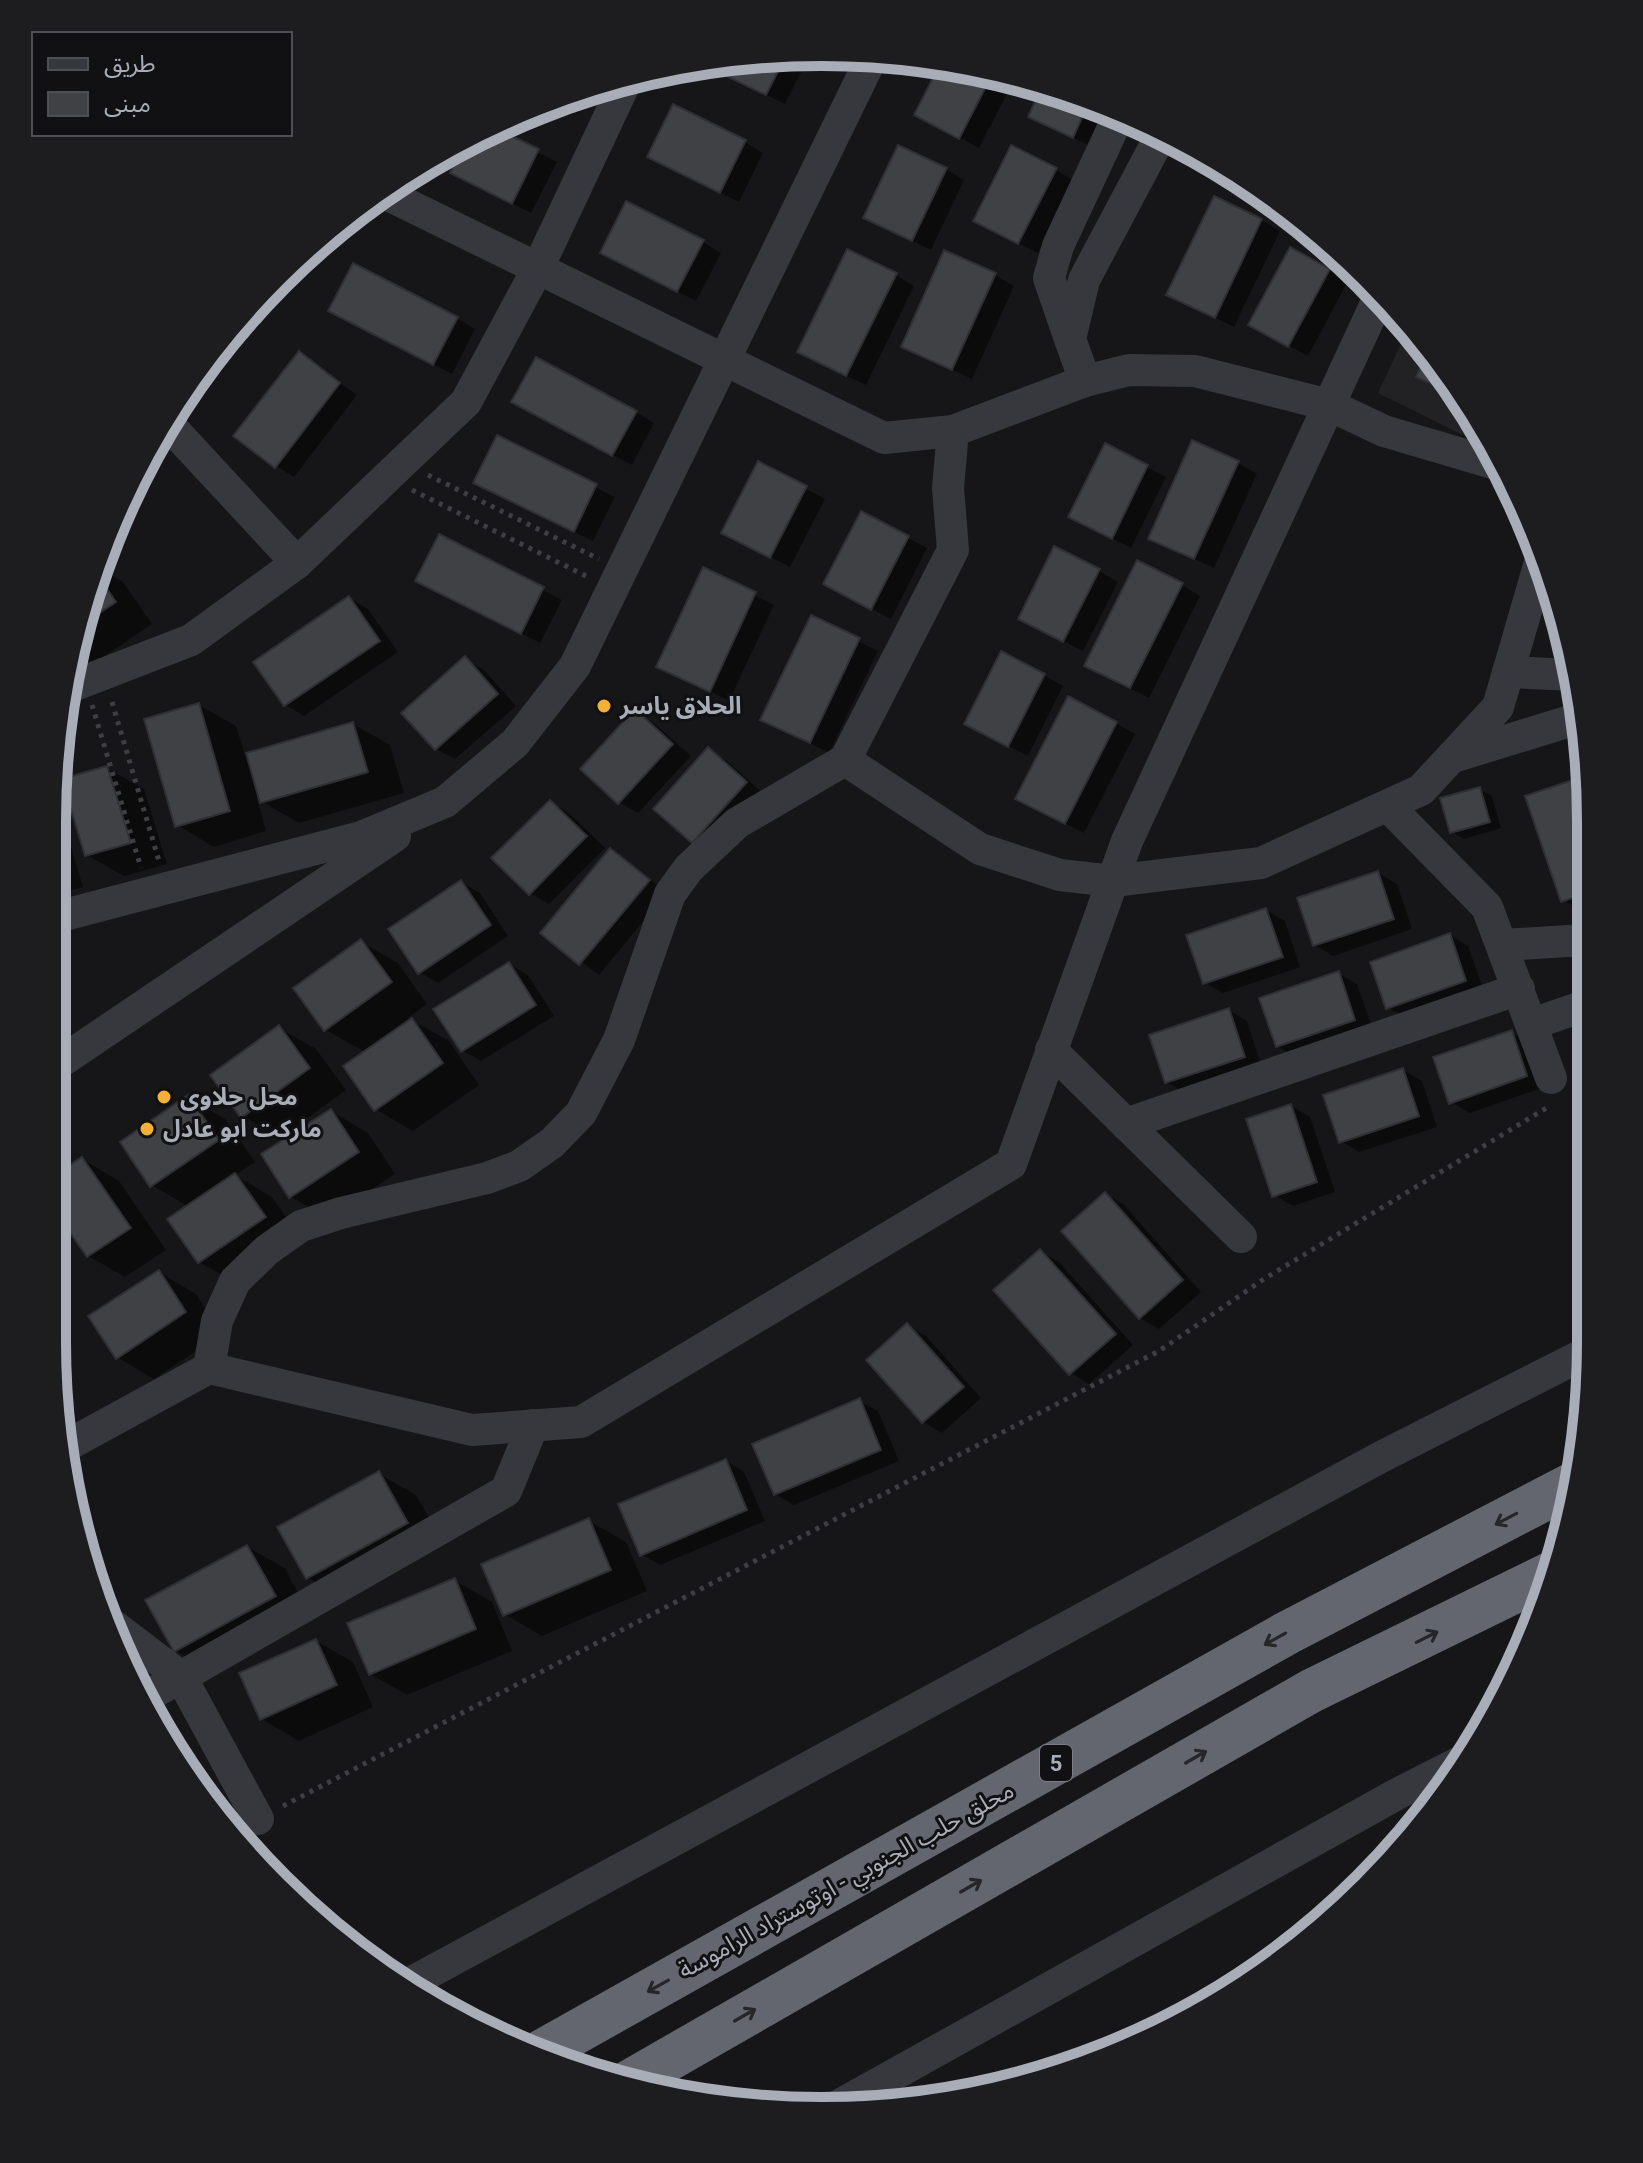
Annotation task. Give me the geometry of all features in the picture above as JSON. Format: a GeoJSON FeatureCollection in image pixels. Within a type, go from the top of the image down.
{"type":"FeatureCollection","features":[{"type":"Feature","properties":{"kind":"highway","name":"محلق حلب الجنوبي - اوتوستراد الراموسة"},"geometry":{"type":"LineString","coordinates":[[551,2046],[1287,1633],[1562,1490]]}},
{"type":"Feature","properties":{"kind":"highway"},"geometry":{"type":"LineString","coordinates":[[642,2075],[1311,1691],[1538,1580]]}},
{"type":"Feature","properties":{"kind":"street"},"geometry":{"type":"LineString","coordinates":[[66,1058],[445,802],[515,743],[575,666],[867,68]]}},
{"type":"Feature","properties":{"kind":"street"},"geometry":{"type":"LineString","coordinates":[[85,681],[191,640],[297,563],[466,402],[538,268],[620,94]]}},
{"type":"Feature","properties":{"kind":"street"},"geometry":{"type":"LineString","coordinates":[[1085,381],[1049,278],[1058,246],[1114,125]]}},
{"type":"Feature","properties":{"kind":"street"},"geometry":{"type":"LineString","coordinates":[[1070,339],[1084,280],[1156,144]]}},
{"type":"Feature","properties":{"kind":"street"},"geometry":{"type":"LineString","coordinates":[[395,198],[884,438],[953,431],[1085,381],[1129,370],[1195,371],[1329,405],[1384,431],[1485,461]]}},
{"type":"Feature","properties":{"kind":"street"},"geometry":{"type":"LineString","coordinates":[[72,1442],[209,1368],[472,1430],[581,1422],[1011,1164],[1127,841],[1375,307]]}},
{"type":"Feature","properties":{"kind":"street"},"geometry":{"type":"LineString","coordinates":[[175,431],[297,563]]}},
{"type":"Feature","properties":{"kind":"street"},"geometry":{"type":"LineString","coordinates":[[209,1368],[217,1321],[235,1281],[267,1250],[301,1226],[341,1213],[487,1178],[519,1166],[552,1143],[581,1113],[619,1040],[670,894],[689,868],[737,823],[845,760],[953,550],[948,488],[953,431]]}},
{"type":"Feature","properties":{"kind":"street"},"geometry":{"type":"LineString","coordinates":[[845,760],[980,849],[1060,875],[1113,881],[1261,863],[1421,790],[1498,707],[1536,576]]}},
{"type":"Feature","properties":{"kind":"street"},"geometry":{"type":"LineString","coordinates":[[1508,672],[1562,675]]}},
{"type":"Feature","properties":{"kind":"street"},"geometry":{"type":"LineString","coordinates":[[1450,758],[1571,721]]}},
{"type":"Feature","properties":{"kind":"street"},"geometry":{"type":"LineString","coordinates":[[66,915],[361,837],[445,802]]}},
{"type":"Feature","properties":{"kind":"street"},"geometry":{"type":"LineString","coordinates":[[1388,806],[1487,907],[1555,1090]]}},
{"type":"Feature","properties":{"kind":"street"},"geometry":{"type":"LineString","coordinates":[[1502,945],[1577,940]]}},
{"type":"Feature","properties":{"kind":"street"},"geometry":{"type":"LineString","coordinates":[[1126,1124],[1519,989]]}},
{"type":"Feature","properties":{"kind":"street"},"geometry":{"type":"LineString","coordinates":[[1532,1024],[1577,1008]]}},
{"type":"Feature","properties":{"kind":"street"},"geometry":{"type":"LineString","coordinates":[[1051,1050],[1241,1237]]}},
{"type":"Feature","properties":{"kind":"street"},"geometry":{"type":"LineString","coordinates":[[417,1979],[1381,1457],[1576,1358]]}},
{"type":"Feature","properties":{"kind":"street"},"geometry":{"type":"LineString","coordinates":[[153,1693],[506,1491],[533,1425]]}},
{"type":"Feature","properties":{"kind":"street"},"geometry":{"type":"LineString","coordinates":[[126,1635],[181,1677],[258,1819]]}},
{"type":"Feature","properties":{"kind":"street"},"geometry":{"type":"LineString","coordinates":[[856,2096],[1443,1771]]}},
{"type":"Feature","properties":{"kind":"path"},"geometry":{"type":"LineString","coordinates":[[220,365],[235,352],[285,290]]}},
{"type":"Feature","properties":{"kind":"path"},"geometry":{"type":"LineString","coordinates":[[394,470],[617,580]]}},
{"type":"Feature","properties":{"kind":"path"},"geometry":{"type":"LineString","coordinates":[[394,470],[617,580]]}},
{"type":"Feature","properties":{"kind":"path"},"geometry":{"type":"LineString","coordinates":[[85,681],[158,891]]}},
{"type":"Feature","properties":{"kind":"path"},"geometry":{"type":"LineString","coordinates":[[85,681],[158,891]]}},
{"type":"Feature","properties":{"kind":"path"},"geometry":{"type":"LineString","coordinates":[[258,1819],[1159,1351],[1555,1090]]}},
{"type":"Feature","properties":{"kind":"shaded area"},"geometry":{"type":"Polygon","coordinates":[[[1403,339],[1450,402],[1474,440],[1378,393],[1403,339]]]}},
{"type":"Feature","properties":{"kind":"building"},"geometry":{"type":"Polygon","coordinates":[[[780,68],[766,95],[719,73],[780,68]]]}},
{"type":"Feature","properties":{"kind":"building"},"geometry":{"type":"Polygon","coordinates":[[[935,75],[987,85],[959,139],[914,115],[935,75]]]}},
{"type":"Feature","properties":{"kind":"building"},"geometry":{"type":"Polygon","coordinates":[[[1037,98],[1084,114],[1073,138],[1028,117],[1037,98]]]}},
{"type":"Feature","properties":{"kind":"building"},"geometry":{"type":"Polygon","coordinates":[[[673,104],[746,140],[720,193],[647,157],[673,104]]]}},
{"type":"Feature","properties":{"kind":"building"},"geometry":{"type":"Polygon","coordinates":[[[509,134],[539,149],[512,204],[450,173],[456,161],[509,134]]]}},
{"type":"Feature","properties":{"kind":"building"},"geometry":{"type":"Polygon","coordinates":[[[898,145],[947,168],[912,241],[863,218],[898,145]]]}},
{"type":"Feature","properties":{"kind":"building"},"geometry":{"type":"Polygon","coordinates":[[[1011,145],[1057,168],[1018,244],[973,221],[1011,145]]]}},
{"type":"Feature","properties":{"kind":"building"},"geometry":{"type":"Polygon","coordinates":[[[1214,196],[1262,219],[1215,318],[1166,295],[1214,196]]]}},
{"type":"Feature","properties":{"kind":"building"},"geometry":{"type":"Polygon","coordinates":[[[626,201],[704,240],[677,292],[600,253],[626,201]]]}},
{"type":"Feature","properties":{"kind":"building"},"geometry":{"type":"Polygon","coordinates":[[[1290,247],[1330,269],[1288,347],[1248,325],[1290,247]]]}},
{"type":"Feature","properties":{"kind":"building"},"geometry":{"type":"Polygon","coordinates":[[[847,249],[897,273],[846,376],[797,352],[847,249]]]}},
{"type":"Feature","properties":{"kind":"building"},"geometry":{"type":"Polygon","coordinates":[[[944,250],[996,273],[952,370],[901,347],[944,250]]]}},
{"type":"Feature","properties":{"kind":"building"},"geometry":{"type":"Polygon","coordinates":[[[353,263],[458,317],[433,365],[328,311],[353,263]]]}},
{"type":"Feature","properties":{"kind":"building"},"geometry":{"type":"Polygon","coordinates":[[[299,351],[340,383],[275,468],[233,436],[299,351]]]}},
{"type":"Feature","properties":{"kind":"building"},"geometry":{"type":"Polygon","coordinates":[[[536,357],[637,411],[612,456],[511,402],[536,357]]]}},
{"type":"Feature","properties":{"kind":"building"},"geometry":{"type":"Polygon","coordinates":[[[1422,363],[1439,387],[1416,377],[1422,363]]]}},
{"type":"Feature","properties":{"kind":"building"},"geometry":{"type":"Polygon","coordinates":[[[497,435],[597,484],[574,532],[473,483],[497,435]]]}},
{"type":"Feature","properties":{"kind":"building"},"geometry":{"type":"Polygon","coordinates":[[[1192,440],[1239,461],[1194,559],[1148,539],[1192,440]]]}},
{"type":"Feature","properties":{"kind":"building"},"geometry":{"type":"Polygon","coordinates":[[[1105,443],[1148,465],[1112,539],[1068,517],[1105,443]]]}},
{"type":"Feature","properties":{"kind":"building"},"geometry":{"type":"Polygon","coordinates":[[[758,461],[807,486],[770,558],[721,533],[758,461]]]}},
{"type":"Feature","properties":{"kind":"building"},"geometry":{"type":"Polygon","coordinates":[[[861,511],[909,536],[871,610],[823,584],[861,511]]]}},
{"type":"Feature","properties":{"kind":"building"},"geometry":{"type":"Polygon","coordinates":[[[439,534],[544,587],[521,634],[415,581],[439,534]]]}},
{"type":"Feature","properties":{"kind":"building"},"geometry":{"type":"Polygon","coordinates":[[[1054,546],[1100,569],[1063,642],[1018,619],[1054,546]]]}},
{"type":"Feature","properties":{"kind":"building"},"geometry":{"type":"Polygon","coordinates":[[[1137,560],[1183,583],[1130,688],[1084,666],[1137,560]]]}},
{"type":"Feature","properties":{"kind":"building"},"geometry":{"type":"Polygon","coordinates":[[[703,567],[756,592],[710,692],[656,667],[703,567]]]}},
{"type":"Feature","properties":{"kind":"building"},"geometry":{"type":"Polygon","coordinates":[[[104,585],[116,602],[95,616],[104,585]]]}},
{"type":"Feature","properties":{"kind":"building"},"geometry":{"type":"Polygon","coordinates":[[[349,596],[380,641],[284,706],[253,662],[349,596]]]}},
{"type":"Feature","properties":{"kind":"building"},"geometry":{"type":"Polygon","coordinates":[[[811,615],[860,638],[810,743],[760,720],[811,615]]]}},
{"type":"Feature","properties":{"kind":"building"},"geometry":{"type":"Polygon","coordinates":[[[1001,651],[1045,674],[1008,747],[964,724],[1001,651]]]}},
{"type":"Feature","properties":{"kind":"building"},"geometry":{"type":"Polygon","coordinates":[[[465,656],[498,694],[435,750],[401,713],[465,656]]]}},
{"type":"Feature","properties":{"kind":"building"},"geometry":{"type":"Polygon","coordinates":[[[1068,696],[1117,722],[1065,824],[1015,799],[1068,696]]]}},
{"type":"Feature","properties":{"kind":"building"},"geometry":{"type":"Polygon","coordinates":[[[199,703],[230,811],[175,827],[144,719],[199,703]]]}},
{"type":"Feature","properties":{"kind":"building"},"geometry":{"type":"Polygon","coordinates":[[[635,709],[673,744],[618,804],[580,769],[635,709]]]}},
{"type":"Feature","properties":{"kind":"building"},"geometry":{"type":"Polygon","coordinates":[[[353,722],[368,772],[260,803],[246,753],[353,722]]]}},
{"type":"Feature","properties":{"kind":"building"},"geometry":{"type":"Polygon","coordinates":[[[708,747],[747,782],[692,843],[653,809],[708,747]]]}},
{"type":"Feature","properties":{"kind":"building"},"geometry":{"type":"Polygon","coordinates":[[[107,766],[131,843],[85,856],[67,796],[68,777],[107,766]]]}},
{"type":"Feature","properties":{"kind":"building"},"geometry":{"type":"Polygon","coordinates":[[[1575,779],[1577,896],[1561,902],[1525,796],[1575,779]]]}},
{"type":"Feature","properties":{"kind":"building"},"geometry":{"type":"Polygon","coordinates":[[[1480,787],[1490,822],[1450,833],[1440,798],[1480,787]]]}},
{"type":"Feature","properties":{"kind":"building"},"geometry":{"type":"Polygon","coordinates":[[[550,800],[587,836],[529,895],[491,858],[550,800]]]}},
{"type":"Feature","properties":{"kind":"building"},"geometry":{"type":"Polygon","coordinates":[[[610,848],[650,880],[579,965],[540,933],[610,848]]]}},
{"type":"Feature","properties":{"kind":"building"},"geometry":{"type":"Polygon","coordinates":[[[1378,871],[1394,919],[1313,946],[1297,898],[1378,871]]]}},
{"type":"Feature","properties":{"kind":"building"},"geometry":{"type":"Polygon","coordinates":[[[461,880],[491,925],[418,974],[388,929],[461,880]]]}},
{"type":"Feature","properties":{"kind":"building"},"geometry":{"type":"Polygon","coordinates":[[[1266,908],[1283,957],[1203,984],[1186,935],[1266,908]]]}},
{"type":"Feature","properties":{"kind":"building"},"geometry":{"type":"Polygon","coordinates":[[[1450,933],[1466,981],[1386,1009],[1370,962],[1450,933]]]}},
{"type":"Feature","properties":{"kind":"building"},"geometry":{"type":"Polygon","coordinates":[[[361,939],[392,982],[324,1031],[293,988],[361,939]]]}},
{"type":"Feature","properties":{"kind":"building"},"geometry":{"type":"Polygon","coordinates":[[[509,962],[536,1005],[461,1052],[433,1009],[509,962]]]}},
{"type":"Feature","properties":{"kind":"building"},"geometry":{"type":"Polygon","coordinates":[[[1339,971],[1355,1020],[1276,1047],[1259,998],[1339,971]]]}},
{"type":"Feature","properties":{"kind":"building"},"geometry":{"type":"Polygon","coordinates":[[[1229,1008],[1245,1057],[1165,1083],[1149,1035],[1229,1008]]]}},
{"type":"Feature","properties":{"kind":"building"},"geometry":{"type":"Polygon","coordinates":[[[412,1018],[443,1063],[374,1111],[343,1066],[412,1018]]]}},
{"type":"Feature","properties":{"kind":"building"},"geometry":{"type":"Polygon","coordinates":[[[279,1025],[310,1068],[241,1118],[210,1075],[279,1025]]]}},
{"type":"Feature","properties":{"kind":"building"},"geometry":{"type":"Polygon","coordinates":[[[1512,1030],[1527,1076],[1449,1104],[1433,1057],[1512,1030]]]}},
{"type":"Feature","properties":{"kind":"building"},"geometry":{"type":"Polygon","coordinates":[[[1403,1068],[1419,1116],[1339,1143],[1323,1095],[1403,1068]]]}},
{"type":"Feature","properties":{"kind":"building"},"geometry":{"type":"Polygon","coordinates":[[[188,1095],[219,1140],[150,1187],[120,1142],[188,1095]]]}},
{"type":"Feature","properties":{"kind":"building"},"geometry":{"type":"Polygon","coordinates":[[[1291,1104],[1317,1182],[1272,1197],[1246,1119],[1291,1104]]]}},
{"type":"Feature","properties":{"kind":"building"},"geometry":{"type":"Polygon","coordinates":[[[331,1109],[359,1152],[289,1198],[261,1154],[331,1109]]]}},
{"type":"Feature","properties":{"kind":"building"},"geometry":{"type":"Polygon","coordinates":[[[82,1157],[131,1228],[87,1257],[66,1227],[66,1168],[82,1157]]]}},
{"type":"Feature","properties":{"kind":"building"},"geometry":{"type":"Polygon","coordinates":[[[235,1173],[266,1217],[198,1263],[167,1219],[235,1173]]]}},
{"type":"Feature","properties":{"kind":"building"},"geometry":{"type":"Polygon","coordinates":[[[1105,1192],[1183,1280],[1139,1319],[1061,1231],[1105,1192]]]}},
{"type":"Feature","properties":{"kind":"building"},"geometry":{"type":"Polygon","coordinates":[[[1040,1249],[1116,1334],[1069,1375],[993,1290],[1040,1249]]]}},
{"type":"Feature","properties":{"kind":"building"},"geometry":{"type":"Polygon","coordinates":[[[159,1270],[186,1312],[116,1359],[88,1316],[159,1270]]]}},
{"type":"Feature","properties":{"kind":"building"},"geometry":{"type":"Polygon","coordinates":[[[907,1323],[964,1387],[922,1423],[866,1360],[907,1323]]]}},
{"type":"Feature","properties":{"kind":"building"},"geometry":{"type":"Polygon","coordinates":[[[860,1398],[881,1450],[774,1495],[752,1444],[860,1398]]]}},
{"type":"Feature","properties":{"kind":"building"},"geometry":{"type":"Polygon","coordinates":[[[726,1459],[747,1510],[640,1556],[618,1504],[726,1459]]]}},
{"type":"Feature","properties":{"kind":"building"},"geometry":{"type":"Polygon","coordinates":[[[379,1471],[408,1523],[306,1579],[277,1527],[379,1471]]]}},
{"type":"Feature","properties":{"kind":"building"},"geometry":{"type":"Polygon","coordinates":[[[589,1518],[611,1570],[503,1616],[481,1564],[589,1518]]]}},
{"type":"Feature","properties":{"kind":"building"},"geometry":{"type":"Polygon","coordinates":[[[247,1545],[276,1596],[174,1652],[145,1600],[247,1545]]]}},
{"type":"Feature","properties":{"kind":"building"},"geometry":{"type":"Polygon","coordinates":[[[455,1578],[476,1629],[369,1675],[347,1623],[455,1578]]]}},
{"type":"Feature","properties":{"kind":"building"},"geometry":{"type":"Polygon","coordinates":[[[316,1639],[337,1685],[260,1720],[239,1673],[316,1639]]]}},
{"type":"Feature","properties":{"kind":"place","name":"الحلاق ياسر"},"geometry":{"type":"Point","coordinates":[604,706]}},
{"type":"Feature","properties":{"kind":"place","name":"محل حلاوى"},"geometry":{"type":"Point","coordinates":[164,1097]}},
{"type":"Feature","properties":{"kind":"place","name":"ماركت ابو عادل"},"geometry":{"type":"Point","coordinates":[147,1129]}}]}
